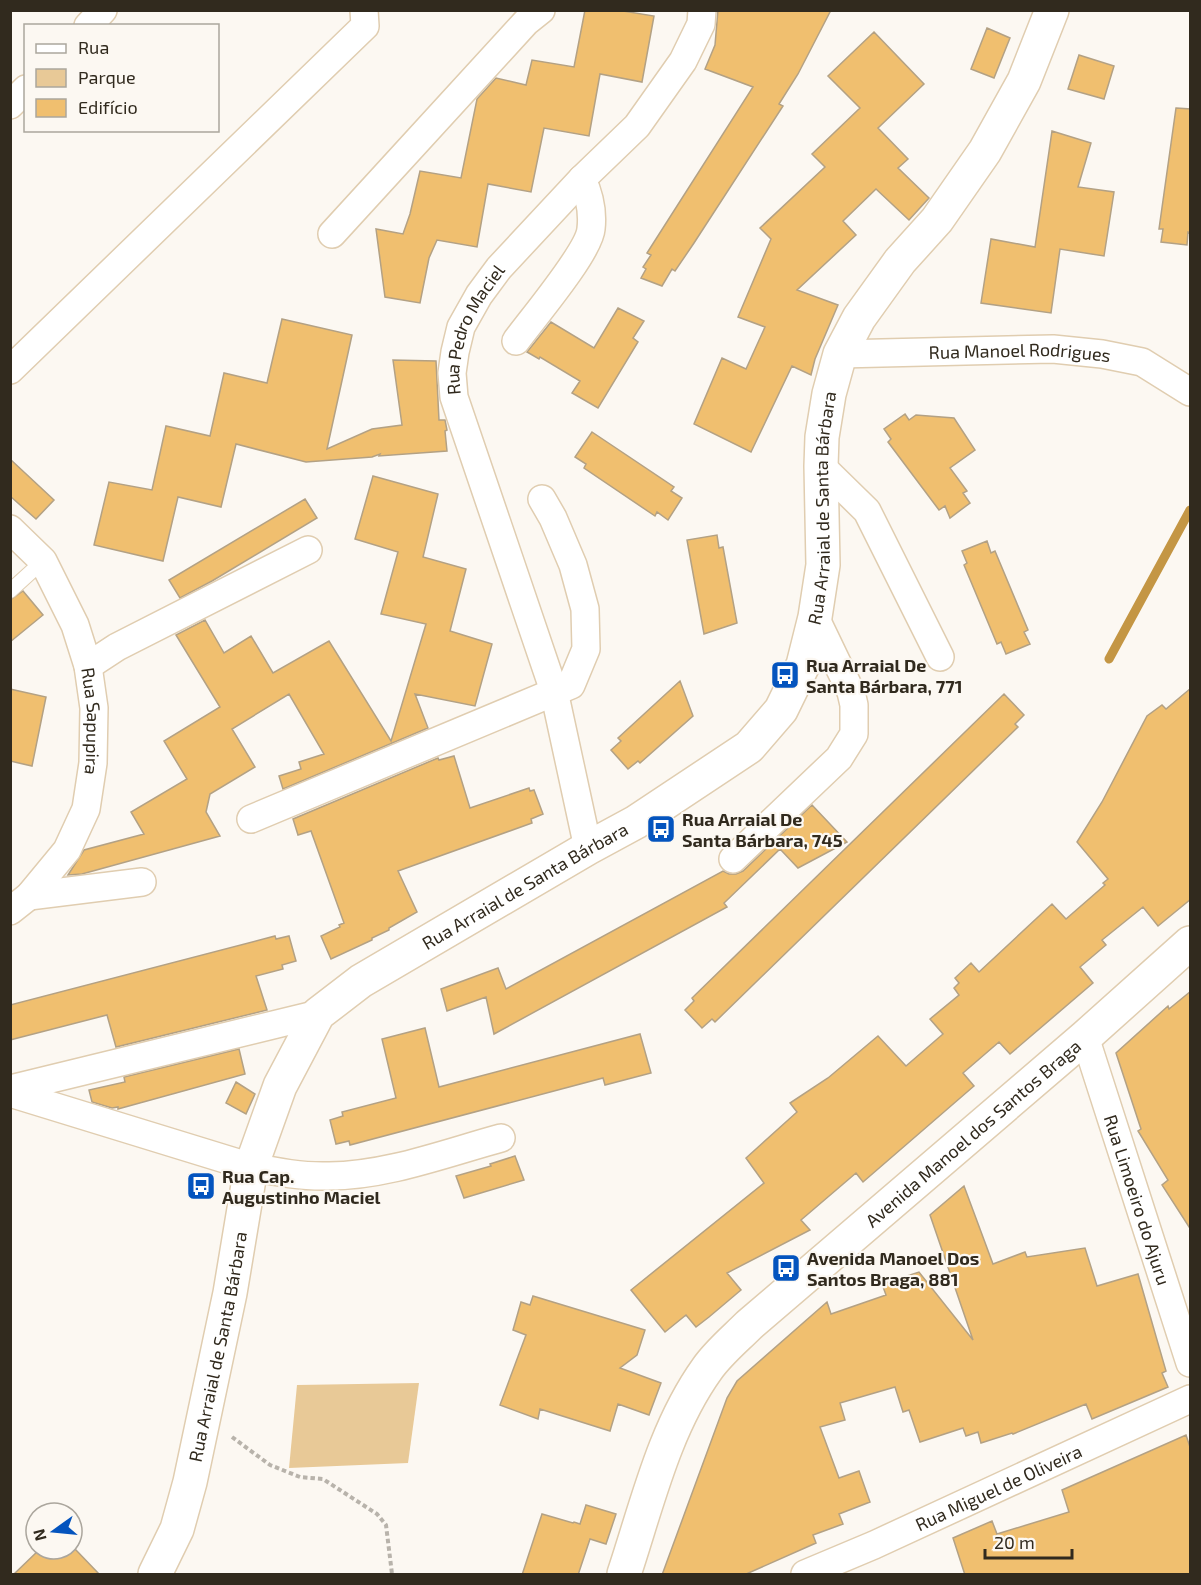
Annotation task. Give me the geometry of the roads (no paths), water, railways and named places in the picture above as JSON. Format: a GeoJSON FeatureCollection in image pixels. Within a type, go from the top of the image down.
{"type":"FeatureCollection","features":[{"type":"Feature","properties":{"kind":"street"},"geometry":{"type":"LineString","coordinates":[[90,24],[103,10]]}},
{"type":"Feature","properties":{"kind":"street"},"geometry":{"type":"LineString","coordinates":[[10,370],[365,26],[364,10]]}},
{"type":"Feature","properties":{"kind":"street"},"geometry":{"type":"LineString","coordinates":[[332,234],[526,22],[541,10]]}},
{"type":"Feature","properties":{"kind":"street","name":"Rua Pedro Maciel"},"geometry":{"type":"LineString","coordinates":[[588,848],[554,692],[454,397],[452,373],[461,327],[479,295],[499,268],[582,179],[637,126],[683,61],[701,24],[702,10]]}},
{"type":"Feature","properties":{"kind":"street","name":"Rua Arraial de Santa Bárbara"},"geometry":{"type":"LineString","coordinates":[[155,1575],[177,1529],[203,1428],[230,1293],[251,1167],[280,1086],[318,1014],[361,981],[636,822],[749,747],[781,710],[803,665],[815,617],[823,565],[822,437],[829,394],[840,354],[860,318],[900,261],[936,220],[986,151],[1024,81],[1052,10]]}},
{"type":"Feature","properties":{"kind":"street"},"geometry":{"type":"LineString","coordinates":[[10,105],[24,91]]}},
{"type":"Feature","properties":{"kind":"street"},"geometry":{"type":"LineString","coordinates":[[516,341],[579,257],[591,230],[589,195],[582,179]]}},
{"type":"Feature","properties":{"kind":"street","name":"Rua Manoel Rodrigues"},"geometry":{"type":"LineString","coordinates":[[840,354],[1053,349],[1102,354],[1142,362],[1190,391]]}},
{"type":"Feature","properties":{"kind":"street"},"geometry":{"type":"LineString","coordinates":[[821,466],[867,511],[940,657]]}},
{"type":"Feature","properties":{"kind":"street"},"geometry":{"type":"LineString","coordinates":[[251,819],[571,685],[586,649],[585,609],[573,565],[553,518],[542,499]]}},
{"type":"Feature","properties":{"kind":"street","name":"Rua Sapupira"},"geometry":{"type":"LineString","coordinates":[[10,529],[43,561],[75,625],[88,666],[94,708],[93,763],[86,810],[67,850],[20,903]]}},
{"type":"Feature","properties":{"kind":"street"},"geometry":{"type":"LineString","coordinates":[[88,666],[117,647],[309,550]]}},
{"type":"Feature","properties":{"kind":"street"},"geometry":{"type":"LineString","coordinates":[[733,859],[839,758],[854,734],[854,705],[851,692],[815,617]]}},
{"type":"Feature","properties":{"kind":"street"},"geometry":{"type":"LineString","coordinates":[[20,903],[142,882]]}},
{"type":"Feature","properties":{"kind":"street","name":"Avenida Manoel dos Santos Braga"},"geometry":{"type":"LineString","coordinates":[[624,1575],[665,1452],[687,1402],[708,1367],[758,1317],[1085,1037],[1191,943]]}},
{"type":"Feature","properties":{"kind":"street"},"geometry":{"type":"LineString","coordinates":[[10,1091],[318,1014]]}},
{"type":"Feature","properties":{"kind":"street","name":"Rua Limoeiro do Ajuru"},"geometry":{"type":"LineString","coordinates":[[1085,1037],[1191,1363]]}},
{"type":"Feature","properties":{"kind":"street"},"geometry":{"type":"LineString","coordinates":[[10,1091],[251,1167],[287,1174],[331,1177],[388,1169],[501,1138]]}},
{"type":"Feature","properties":{"kind":"street","name":"Rua Miguel de Oliveira"},"geometry":{"type":"LineString","coordinates":[[805,1575],[1191,1399]]}},
{"type":"Feature","properties":{"kind":"lane"},"geometry":{"type":"LineString","coordinates":[[10,591],[43,561]]}},
{"type":"Feature","properties":{"kind":"waterway"},"geometry":{"type":"LineString","coordinates":[[1109,659],[1190,510]]}},
{"type":"Feature","properties":{"kind":"place","name":"Rua Arraial De Santa Bárbara, 771"},"geometry":{"type":"Point","coordinates":[785,675]}},
{"type":"Feature","properties":{"kind":"place","name":"Rua Arraial De Santa Bárbara, 745"},"geometry":{"type":"Point","coordinates":[661,829]}},
{"type":"Feature","properties":{"kind":"place","name":"Rua Cap. Augustinho Maciel"},"geometry":{"type":"Point","coordinates":[201,1186]}},
{"type":"Feature","properties":{"kind":"place","name":"Avenida Manoel Dos Santos Braga, 881"},"geometry":{"type":"Point","coordinates":[786,1268]}}]}
